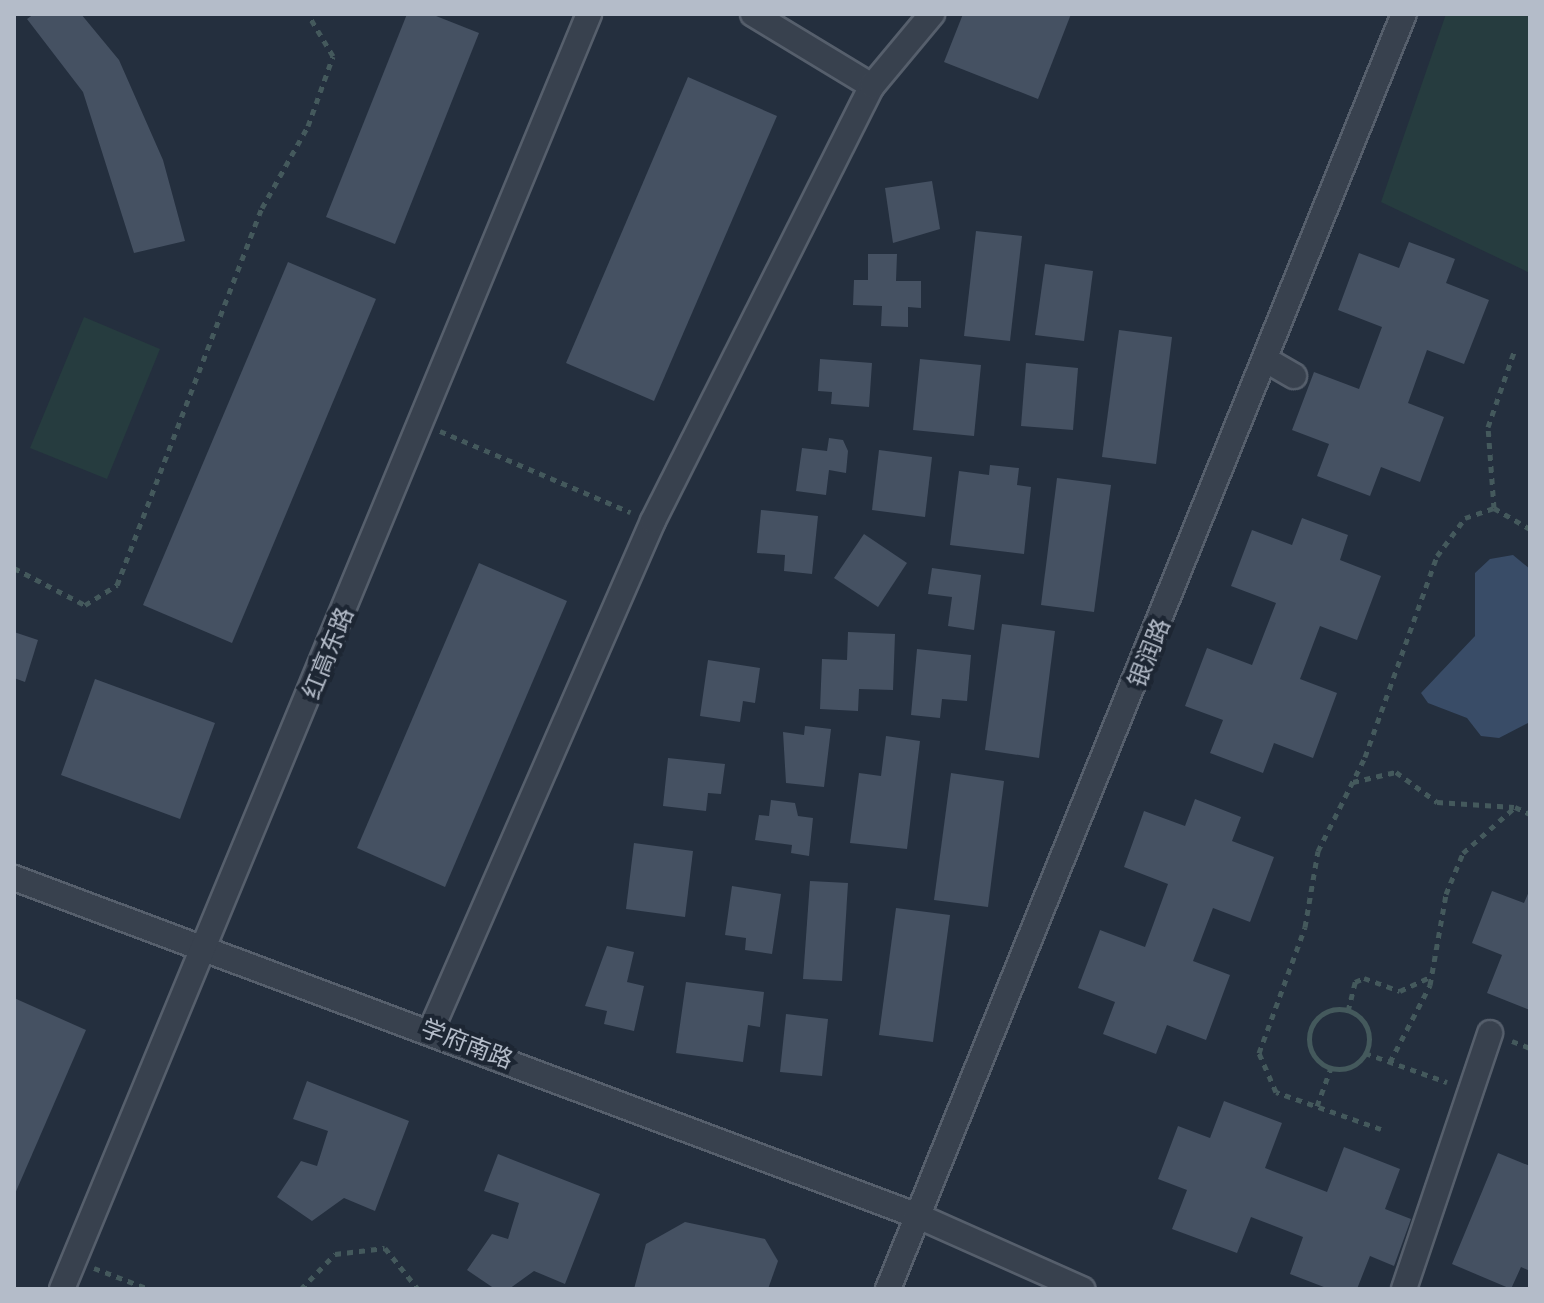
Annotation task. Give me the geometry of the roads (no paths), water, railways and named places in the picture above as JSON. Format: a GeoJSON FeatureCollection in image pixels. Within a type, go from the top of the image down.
{"type":"FeatureCollection","features":[{"type":"Feature","properties":{"kind":"street","name":"红高东路"},"geometry":{"type":"LineString","coordinates":[[62,1289],[209,945],[589,14]]}},
{"type":"Feature","properties":{"kind":"street"},"geometry":{"type":"LineString","coordinates":[[753,14],[872,86]]}},
{"type":"Feature","properties":{"kind":"street"},"geometry":{"type":"LineString","coordinates":[[431,1030],[653,521],[872,86],[932,14]]}},
{"type":"Feature","properties":{"kind":"street","name":"银润路"},"geometry":{"type":"LineString","coordinates":[[888,1289],[1268,361],[1404,14]]}},
{"type":"Feature","properties":{"kind":"street"},"geometry":{"type":"LineString","coordinates":[[1268,361],[1294,376]]}},
{"type":"Feature","properties":{"kind":"street","name":"学府南路"},"geometry":{"type":"LineString","coordinates":[[14,878],[209,945],[918,1216],[1082,1289]]}},
{"type":"Feature","properties":{"kind":"street"},"geometry":{"type":"LineString","coordinates":[[1404,1289],[1490,1033]]}},
{"type":"Feature","properties":{"kind":"water"},"geometry":{"type":"Polygon","coordinates":[[[1513,555],[1530,569],[1530,722],[1499,738],[1481,736],[1467,718],[1428,703],[1421,693],[1475,636],[1475,573],[1490,559],[1513,555]]]}}]}
